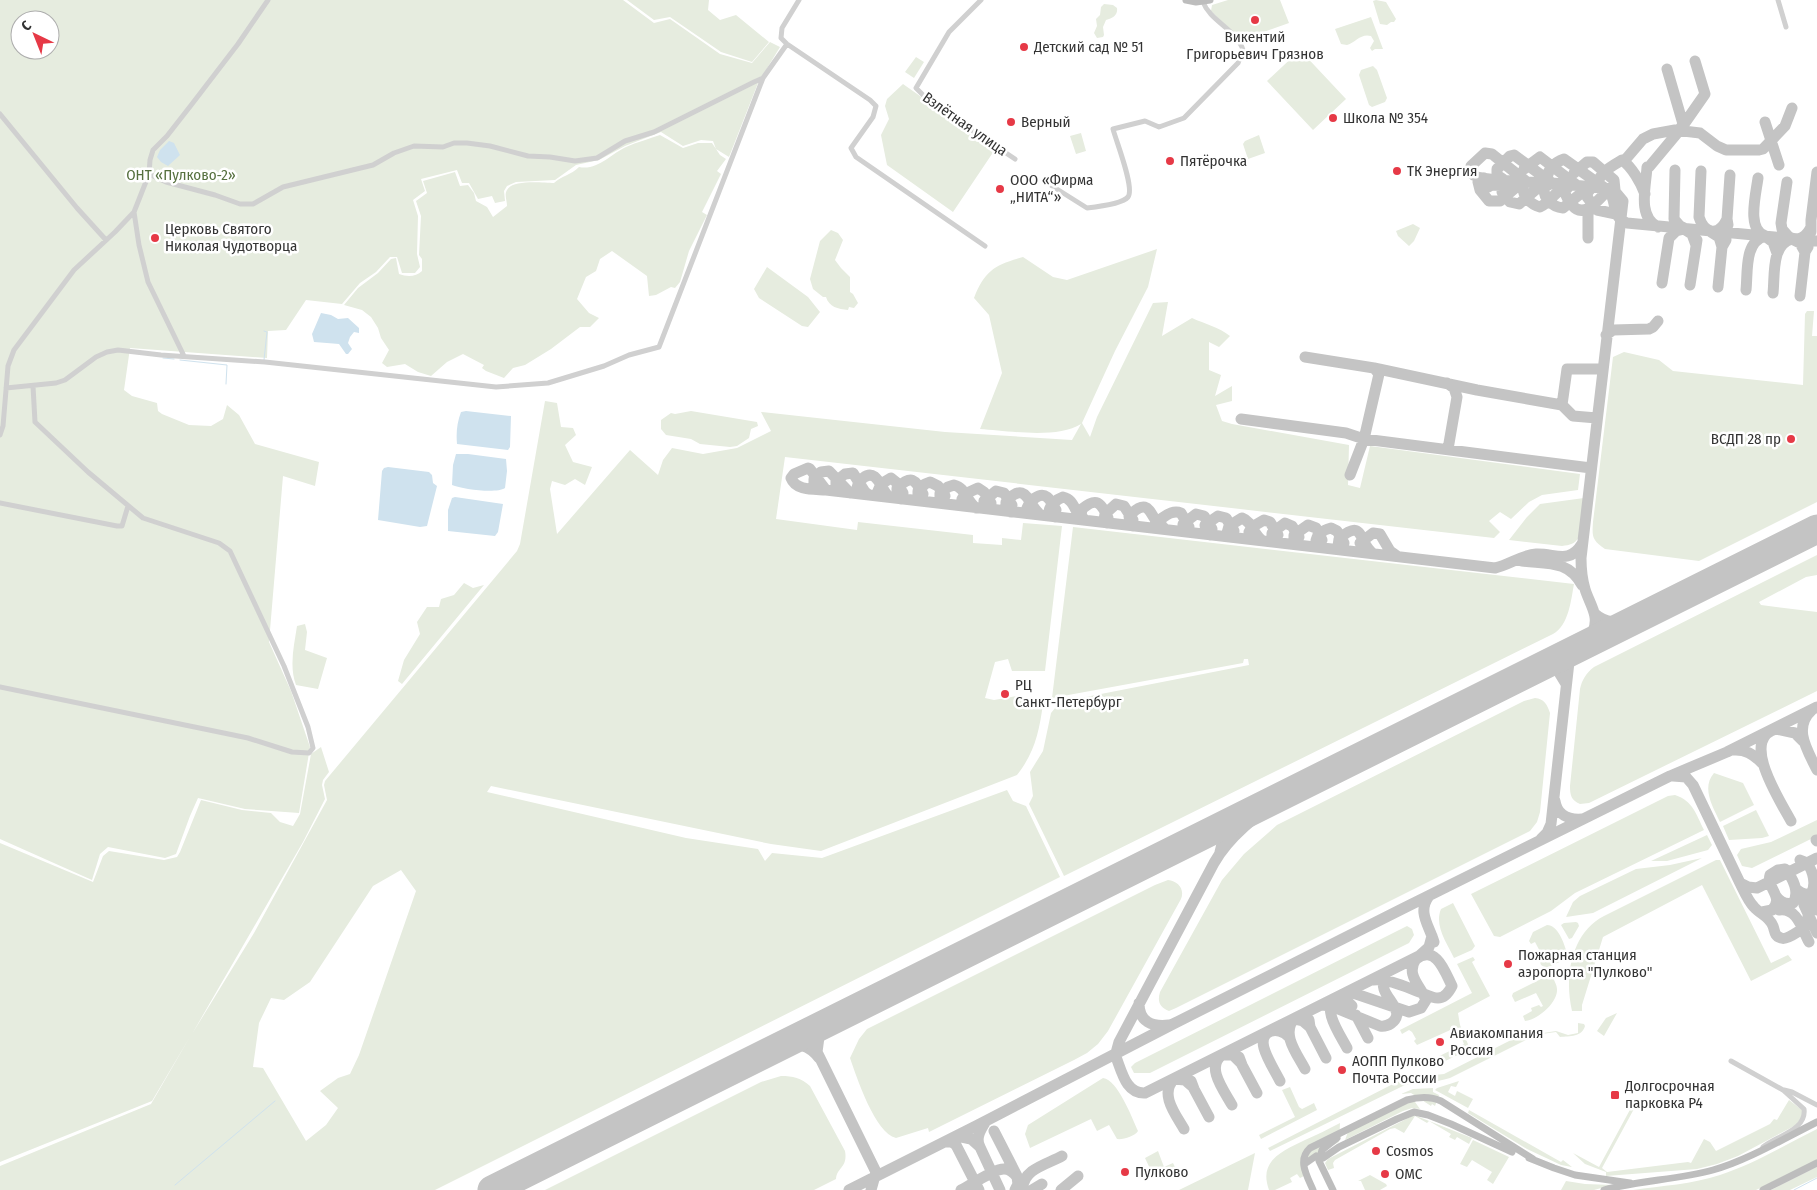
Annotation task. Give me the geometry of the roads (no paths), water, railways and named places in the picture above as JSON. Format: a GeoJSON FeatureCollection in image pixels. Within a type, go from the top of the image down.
{"type":"FeatureCollection","features":[{"type":"Feature","properties":{"kind":"street"},"geometry":{"type":"LineString","coordinates":[[0,435],[10,360],[20,340],[74,270],[134,212],[149,174],[153,150],[167,136],[238,44],[268,0]]}},
{"type":"Feature","properties":{"kind":"street"},"geometry":{"type":"LineString","coordinates":[[799,0],[782,28],[781,38],[787,44],[874,102],[876,111],[873,118],[851,148],[852,153],[985,246]]}},
{"type":"Feature","properties":{"kind":"street","name":"Взлётная улица"},"geometry":{"type":"LineString","coordinates":[[981,0],[949,32],[916,88],[931,103],[1015,159]]}},
{"type":"Feature","properties":{"kind":"street"},"geometry":{"type":"LineString","coordinates":[[1052,186],[1087,208],[1120,201],[1128,196],[1130,192],[1129,179],[1113,129],[1145,121],[1159,127],[1184,118],[1238,64],[1243,50],[1240,42],[1210,13],[1206,1],[1186,0]]}},
{"type":"Feature","properties":{"kind":"street"},"geometry":{"type":"LineString","coordinates":[[1778,0],[1786,26]]}},
{"type":"Feature","properties":{"kind":"street"},"geometry":{"type":"LineString","coordinates":[[6,388],[56,383],[64,380],[85,364],[107,352],[132,351],[265,362],[496,387],[548,383],[659,347],[763,78],[787,44]]}},
{"type":"Feature","properties":{"kind":"street"},"geometry":{"type":"LineString","coordinates":[[149,174],[166,182],[215,195],[240,204],[252,204],[283,187],[373,165],[394,153],[414,146],[443,146],[454,143],[468,143],[490,146],[528,156],[575,161],[597,158],[625,141],[654,132],[763,78]]}},
{"type":"Feature","properties":{"kind":"street"},"geometry":{"type":"LineString","coordinates":[[0,114],[76,208],[106,240]]}},
{"type":"Feature","properties":{"kind":"street"},"geometry":{"type":"LineString","coordinates":[[134,212],[139,245],[148,282],[184,356]]}},
{"type":"Feature","properties":{"kind":"street"},"geometry":{"type":"LineString","coordinates":[[0,687],[248,738],[292,752],[309,753],[313,748],[308,727],[284,666],[230,551],[219,543],[151,522],[135,512],[88,472],[35,422],[33,386]]}},
{"type":"Feature","properties":{"kind":"street"},"geometry":{"type":"LineString","coordinates":[[0,503],[117,526],[122,526],[128,506]]}},
{"type":"Feature","properties":{"kind":"street"},"geometry":{"type":"LineString","coordinates":[[1731,1061],[1784,1090],[1803,1106],[1805,1112],[1804,1118],[1799,1125],[1766,1144],[1758,1151]]}},
{"type":"Feature","properties":{"kind":"street"},"geometry":{"type":"LineString","coordinates":[[1784,1090],[1817,1104]]}},
{"type":"Feature","properties":{"kind":"street"},"geometry":{"type":"LineString","coordinates":[[1313,1190],[1302,1161],[1306,1152],[1317,1144],[1343,1133],[1407,1100],[1417,1098],[1437,1099],[1513,1150],[1554,1168],[1575,1175],[1633,1183]]}},
{"type":"Feature","properties":{"kind":"street"},"geometry":{"type":"LineString","coordinates":[[1306,1163],[1414,1112],[1428,1115],[1506,1145]]}},
{"type":"Feature","properties":{"kind":"street"},"geometry":{"type":"LineString","coordinates":[[1604,1190],[1633,1183],[1712,1171],[1728,1166],[1817,1122]]}},
{"type":"Feature","properties":{"kind":"street"},"geometry":{"type":"LineString","coordinates":[[1332,1190],[1319,1161],[1320,1154],[1322,1150],[1343,1133]]}},
{"type":"Feature","properties":{"kind":"street"},"geometry":{"type":"LineString","coordinates":[[1763,1190],[1817,1163]]}},
{"type":"Feature","properties":{"kind":"water"},"geometry":{"type":"Polygon","coordinates":[[[169,141],[174,143],[180,155],[168,166],[157,157],[160,150],[169,141]]]}},
{"type":"Feature","properties":{"kind":"water"},"geometry":{"type":"Polygon","coordinates":[[[321,313],[338,319],[348,318],[359,328],[359,333],[354,332],[350,337],[348,343],[352,349],[348,354],[339,344],[314,342],[312,334],[321,313]]]}},
{"type":"Feature","properties":{"kind":"water"},"geometry":{"type":"Polygon","coordinates":[[[461,412],[511,416],[510,447],[508,450],[457,444],[461,412]]]}},
{"type":"Feature","properties":{"kind":"water"},"geometry":{"type":"Polygon","coordinates":[[[456,454],[506,459],[505,488],[487,491],[452,485],[453,465],[456,454]]]}},
{"type":"Feature","properties":{"kind":"water"},"geometry":{"type":"Polygon","coordinates":[[[388,467],[429,472],[432,475],[433,483],[437,486],[427,526],[420,527],[378,520],[382,471],[388,467]]]}},
{"type":"Feature","properties":{"kind":"water"},"geometry":{"type":"Polygon","coordinates":[[[452,498],[503,504],[498,532],[495,536],[448,531],[448,510],[452,498]]]}},
{"type":"Feature","properties":{"kind":"waterway"},"geometry":{"type":"LineString","coordinates":[[264,331],[267,332],[264,360]]}},
{"type":"Feature","properties":{"kind":"waterway"},"geometry":{"type":"LineString","coordinates":[[163,358],[174,359]]}},
{"type":"Feature","properties":{"kind":"waterway"},"geometry":{"type":"LineString","coordinates":[[180,360],[227,365],[226,384]]}},
{"type":"Feature","properties":{"kind":"waterway"},"geometry":{"type":"LineString","coordinates":[[175,1185],[275,1101]]}},
{"type":"Feature","properties":{"kind":"waterway"},"geometry":{"type":"LineString","coordinates":[[1794,1190],[1817,1178]]}},
{"type":"Feature","properties":{"kind":"place","name":"Викентий Григорьевич Грязнов"},"geometry":{"type":"Point","coordinates":[1255,20]}},
{"type":"Feature","properties":{"kind":"place","name":"Детский сад № 51"},"geometry":{"type":"Point","coordinates":[1024,47]}},
{"type":"Feature","properties":{"kind":"place","name":"Школа № 354"},"geometry":{"type":"Point","coordinates":[1333,118]}},
{"type":"Feature","properties":{"kind":"place","name":"Верный"},"geometry":{"type":"Point","coordinates":[1011,122]}},
{"type":"Feature","properties":{"kind":"place","name":"Пятёрочка"},"geometry":{"type":"Point","coordinates":[1170,161]}},
{"type":"Feature","properties":{"kind":"place","name":"ТК Энергия"},"geometry":{"type":"Point","coordinates":[1397,171]}},
{"type":"Feature","properties":{"kind":"place","name":"ООО «Фирма „НИТА“»"},"geometry":{"type":"Point","coordinates":[1000,189]}},
{"type":"Feature","properties":{"kind":"place","name":"Церковь Святого Николая Чудотворца"},"geometry":{"type":"Point","coordinates":[155,238]}},
{"type":"Feature","properties":{"kind":"place","name":"ВСДП 28 пр"},"geometry":{"type":"Point","coordinates":[1791,439]}},
{"type":"Feature","properties":{"kind":"place","name":"РЦ Санкт-Петербург"},"geometry":{"type":"Point","coordinates":[1005,694]}},
{"type":"Feature","properties":{"kind":"place","name":"Пожарная станция аэропорта \"Пулково\""},"geometry":{"type":"Point","coordinates":[1508,964]}},
{"type":"Feature","properties":{"kind":"place","name":"Авиакомпания Россия"},"geometry":{"type":"Point","coordinates":[1440,1042]}},
{"type":"Feature","properties":{"kind":"place","name":"АОПП Пулково Почта России"},"geometry":{"type":"Point","coordinates":[1342,1070]}},
{"type":"Feature","properties":{"kind":"place","name":"Долгосрочная парковка P4"},"geometry":{"type":"Point","coordinates":[1615,1095]}},
{"type":"Feature","properties":{"kind":"place","name":"Cosmos"},"geometry":{"type":"Point","coordinates":[1376,1151]}},
{"type":"Feature","properties":{"kind":"place","name":"Пулково"},"geometry":{"type":"Point","coordinates":[1125,1172]}},
{"type":"Feature","properties":{"kind":"place","name":"ОМС"},"geometry":{"type":"Point","coordinates":[1385,1174]}},
{"type":"Feature","properties":{"kind":"park label","name":"ОНТ «Пулково-2»"},"geometry":{"type":"Point","coordinates":[181,175]}}]}
